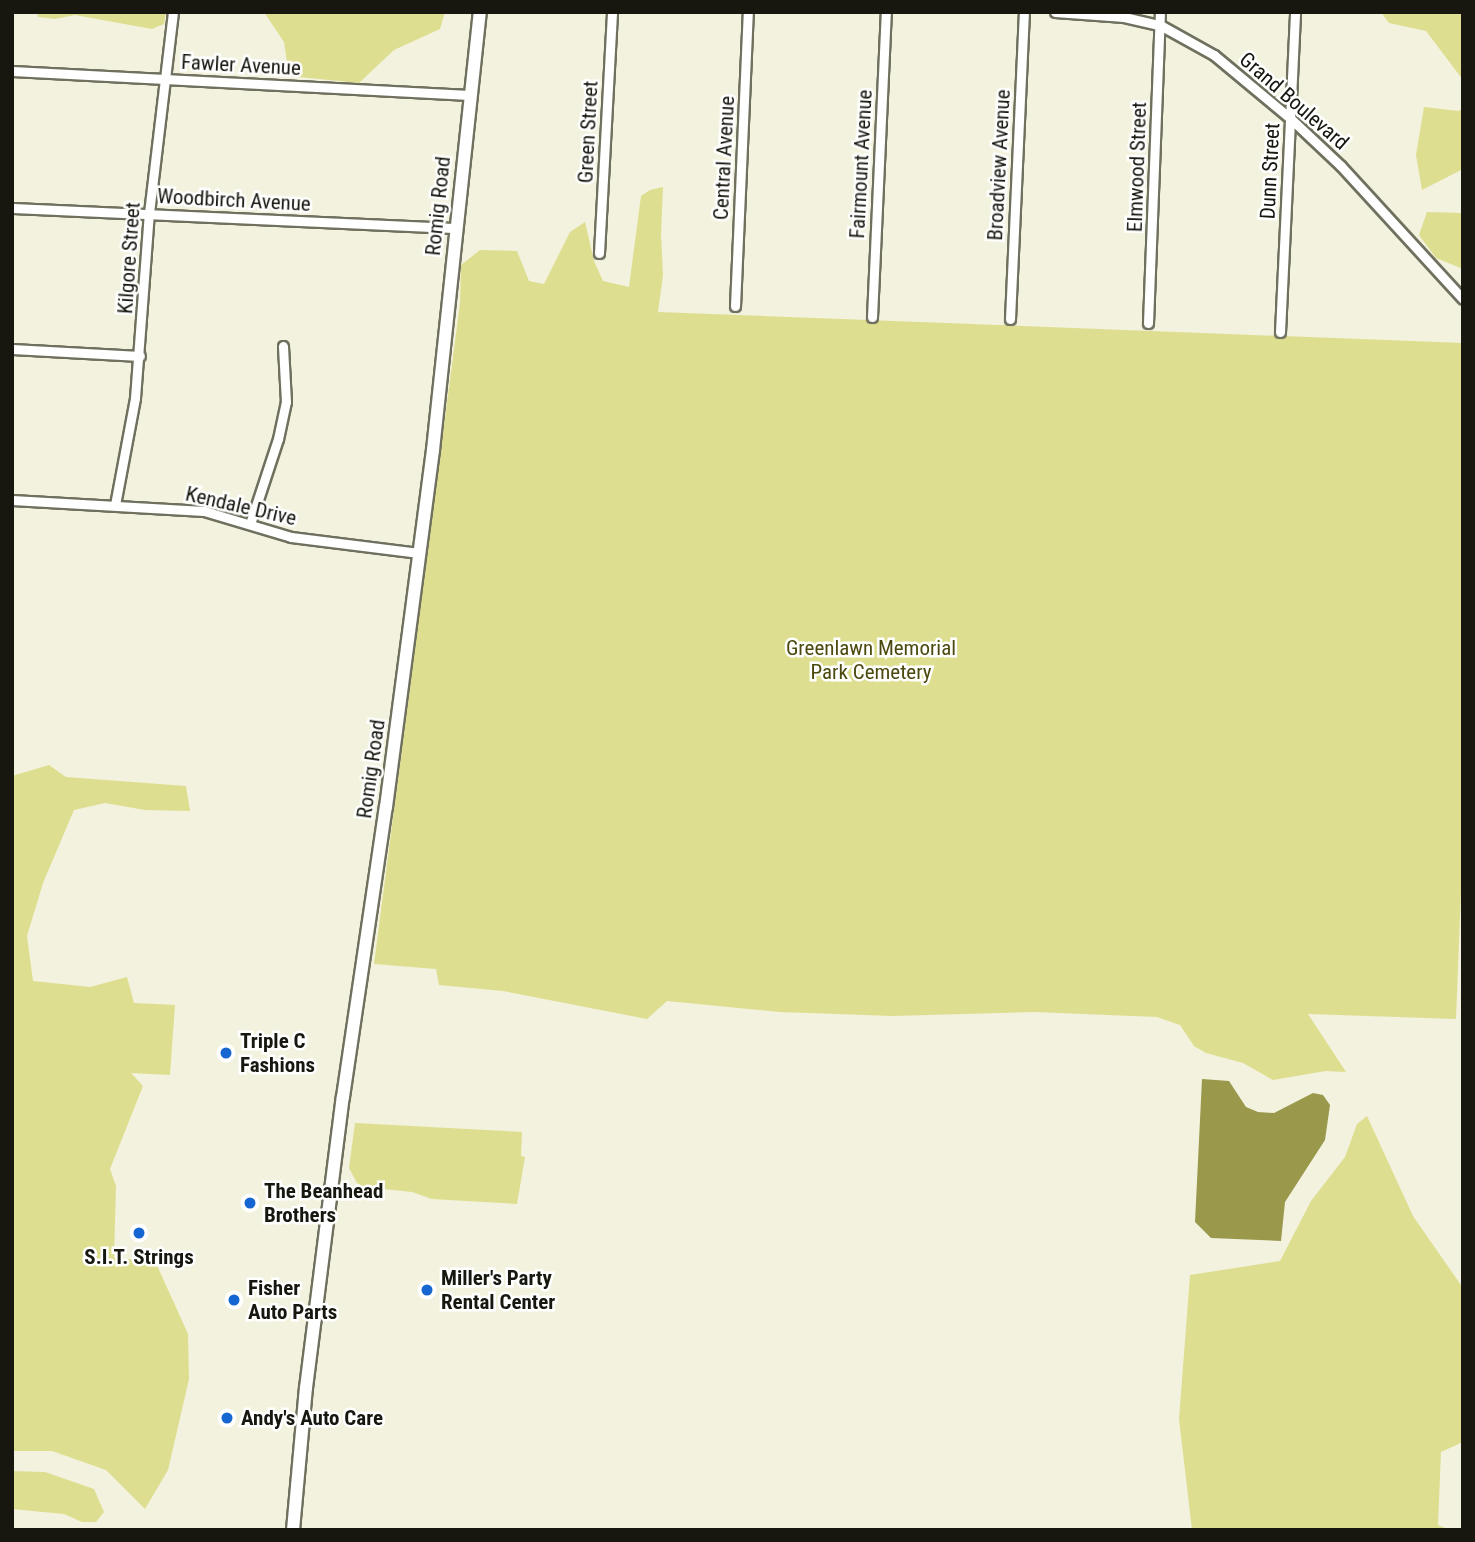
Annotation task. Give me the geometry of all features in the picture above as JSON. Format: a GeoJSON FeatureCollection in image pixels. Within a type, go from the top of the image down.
{"type":"FeatureCollection","features":[{"type":"Feature","properties":{"kind":"street","name":"Kilgore Street"},"geometry":{"type":"LineString","coordinates":[[116,505],[139,356],[149,214],[173,12]]}},
{"type":"Feature","properties":{"kind":"street","name":"Romig Road"},"geometry":{"type":"LineString","coordinates":[[293,1530],[306,1388],[343,1097],[419,553],[480,12]]}},
{"type":"Feature","properties":{"kind":"street","name":"Green Street"},"geometry":{"type":"LineString","coordinates":[[599,253],[612,12]]}},
{"type":"Feature","properties":{"kind":"street","name":"Central Avenue"},"geometry":{"type":"LineString","coordinates":[[735,306],[748,12]]}},
{"type":"Feature","properties":{"kind":"street","name":"Fairmount Avenue"},"geometry":{"type":"LineString","coordinates":[[872,317],[886,12]]}},
{"type":"Feature","properties":{"kind":"street","name":"Broadview Avenue"},"geometry":{"type":"LineString","coordinates":[[1010,318],[1024,12]]}},
{"type":"Feature","properties":{"kind":"street","name":"Grand Boulevard"},"geometry":{"type":"LineString","coordinates":[[1055,12],[1124,17],[1160,25],[1214,55],[1290,118],[1341,166],[1463,299]]}},
{"type":"Feature","properties":{"kind":"street","name":"Elmwood Street"},"geometry":{"type":"LineString","coordinates":[[1148,323],[1160,12]]}},
{"type":"Feature","properties":{"kind":"street","name":"Dunn Street"},"geometry":{"type":"LineString","coordinates":[[1280,331],[1295,12]]}},
{"type":"Feature","properties":{"kind":"street","name":"Fawler Avenue"},"geometry":{"type":"LineString","coordinates":[[12,71],[469,95]]}},
{"type":"Feature","properties":{"kind":"street","name":"Woodbirch Avenue"},"geometry":{"type":"LineString","coordinates":[[12,208],[455,228]]}},
{"type":"Feature","properties":{"kind":"street"},"geometry":{"type":"LineString","coordinates":[[250,524],[278,439],[286,402],[283,346]]}},
{"type":"Feature","properties":{"kind":"street"},"geometry":{"type":"LineString","coordinates":[[12,349],[139,356]]}},
{"type":"Feature","properties":{"kind":"street","name":"Kendale Drive"},"geometry":{"type":"LineString","coordinates":[[12,499],[204,511],[291,537],[419,553]]}},
{"type":"Feature","properties":{"kind":"green space"},"geometry":{"type":"Polygon","coordinates":[[[37,12],[166,12],[164,24],[152,29],[75,15],[55,19],[38,17],[37,12]]]}},
{"type":"Feature","properties":{"kind":"green space"},"geometry":{"type":"Polygon","coordinates":[[[264,12],[445,12],[440,29],[394,50],[359,83],[289,76],[284,42],[264,12]]]}},
{"type":"Feature","properties":{"kind":"green space"},"geometry":{"type":"Polygon","coordinates":[[[1381,12],[1463,12],[1463,80],[1426,31],[1389,23],[1381,12]]]}},
{"type":"Feature","properties":{"kind":"green space"},"geometry":{"type":"Polygon","coordinates":[[[1424,107],[1459,111],[1463,108],[1463,169],[1422,190],[1416,155],[1424,107]]]}},
{"type":"Feature","properties":{"kind":"green space","name":"Greenlawn Memorial Park Cemetery"},"geometry":{"type":"Polygon","coordinates":[[[663,187],[663,275],[658,312],[1463,343],[1463,841],[1456,1019],[1308,1014],[1346,1072],[1326,1071],[1273,1080],[1243,1063],[1206,1053],[1194,1046],[1180,1025],[1157,1017],[1033,1012],[892,1016],[780,1012],[667,1001],[647,1019],[503,991],[439,985],[436,969],[374,964],[460,303],[461,265],[480,250],[517,251],[529,281],[544,284],[570,232],[585,222],[594,261],[603,281],[629,287],[641,196],[650,190],[663,187]]]}},
{"type":"Feature","properties":{"kind":"green space"},"geometry":{"type":"Polygon","coordinates":[[[1427,212],[1463,213],[1463,269],[1436,258],[1419,235],[1427,212]]]}},
{"type":"Feature","properties":{"kind":"green space"},"geometry":{"type":"Polygon","coordinates":[[[49,765],[66,777],[186,786],[190,811],[145,810],[105,803],[74,810],[43,883],[27,936],[33,981],[90,987],[127,977],[134,1003],[175,1005],[170,1075],[131,1073],[143,1086],[110,1169],[116,1186],[114,1258],[155,1261],[188,1334],[189,1379],[168,1470],[145,1509],[106,1470],[52,1451],[12,1451],[12,776],[49,765]]]}},
{"type":"Feature","properties":{"kind":"green space"},"geometry":{"type":"Polygon","coordinates":[[[1367,1116],[1413,1216],[1463,1288],[1463,1442],[1441,1452],[1438,1525],[1450,1530],[1192,1530],[1179,1419],[1190,1275],[1280,1261],[1311,1201],[1345,1157],[1357,1124],[1367,1116]]]}},
{"type":"Feature","properties":{"kind":"green space"},"geometry":{"type":"Polygon","coordinates":[[[355,1123],[522,1132],[521,1156],[525,1157],[517,1204],[432,1199],[412,1192],[364,1187],[357,1183],[349,1168],[355,1123]]]}},
{"type":"Feature","properties":{"kind":"green space"},"geometry":{"type":"Polygon","coordinates":[[[12,1471],[45,1472],[94,1489],[104,1512],[96,1522],[82,1522],[64,1514],[12,1509],[12,1471]]]}},
{"type":"Feature","properties":{"kind":"shaded area"},"geometry":{"type":"Polygon","coordinates":[[[1202,1079],[1229,1081],[1246,1107],[1258,1112],[1274,1113],[1313,1093],[1323,1095],[1330,1105],[1325,1140],[1285,1202],[1281,1241],[1211,1238],[1195,1222],[1202,1079]]]}},
{"type":"Feature","properties":{"kind":"place","name":"Triple C Fashions"},"geometry":{"type":"Point","coordinates":[226,1053]}},
{"type":"Feature","properties":{"kind":"place","name":"The Beanhead Brothers"},"geometry":{"type":"Point","coordinates":[250,1203]}},
{"type":"Feature","properties":{"kind":"place","name":"S.I.T. Strings"},"geometry":{"type":"Point","coordinates":[139,1233]}},
{"type":"Feature","properties":{"kind":"place","name":"Miller's Party Rental Center"},"geometry":{"type":"Point","coordinates":[427,1290]}},
{"type":"Feature","properties":{"kind":"place","name":"Fisher Auto Parts"},"geometry":{"type":"Point","coordinates":[234,1300]}},
{"type":"Feature","properties":{"kind":"place","name":"Andy's Auto Care"},"geometry":{"type":"Point","coordinates":[227,1418]}}]}
